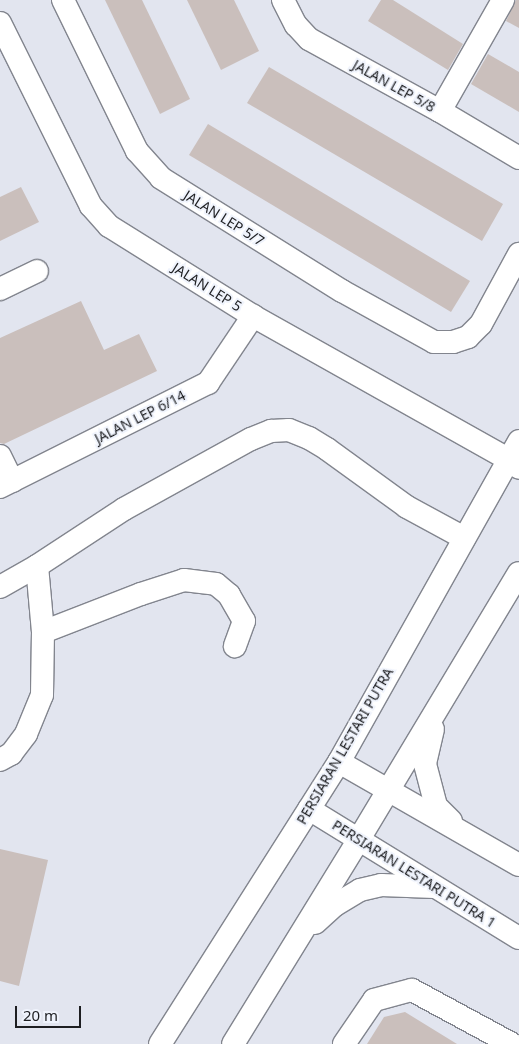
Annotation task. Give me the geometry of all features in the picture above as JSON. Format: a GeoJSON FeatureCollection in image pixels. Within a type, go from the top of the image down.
{"type":"FeatureCollection","features":[{"type":"Feature","properties":{"kind":"street","name":"JALAN LEP 5/7"},"geometry":{"type":"LineString","coordinates":[[63,0],[137,151],[161,178],[342,291],[434,342],[453,342],[468,337],[481,324],[519,254]]}},
{"type":"Feature","properties":{"kind":"street","name":"JALAN LEP 5/8"},"geometry":{"type":"LineString","coordinates":[[283,0],[296,25],[309,39],[440,111],[519,158]]}},
{"type":"Feature","properties":{"kind":"street"},"geometry":{"type":"LineString","coordinates":[[440,111],[503,0]]}},
{"type":"Feature","properties":{"kind":"street","name":"JALAN LEP 5"},"geometry":{"type":"LineString","coordinates":[[0,23],[91,206],[109,226],[253,316],[515,456]]}},
{"type":"Feature","properties":{"kind":"street"},"geometry":{"type":"LineString","coordinates":[[0,289],[37,271]]}},
{"type":"Feature","properties":{"kind":"street","name":"JALAN LEP 6/14"},"geometry":{"type":"LineString","coordinates":[[6,484],[208,383],[253,316]]}},
{"type":"Feature","properties":{"kind":"street"},"geometry":{"type":"LineString","coordinates":[[0,587],[37,566],[124,509],[250,439],[271,431],[289,430],[309,438],[407,507],[464,538]]}},
{"type":"Feature","properties":{"kind":"street"},"geometry":{"type":"LineString","coordinates":[[0,456],[6,484]]}},
{"type":"Feature","properties":{"kind":"street","name":"PERSIARAN LESTARI PUTRA"},"geometry":{"type":"LineString","coordinates":[[160,1044],[339,762],[464,538],[515,456]]}},
{"type":"Feature","properties":{"kind":"street"},"geometry":{"type":"LineString","coordinates":[[0,760],[12,754],[26,734],[42,695],[43,632],[37,566]]}},
{"type":"Feature","properties":{"kind":"street"},"geometry":{"type":"LineString","coordinates":[[233,1044],[389,791],[519,574]]}},
{"type":"Feature","properties":{"kind":"street"},"geometry":{"type":"LineString","coordinates":[[43,632],[184,580],[216,584],[229,595],[244,621],[235,646]]}},
{"type":"Feature","properties":{"kind":"street"},"geometry":{"type":"LineString","coordinates":[[438,708],[425,764],[429,786],[436,806],[464,834]]}},
{"type":"Feature","properties":{"kind":"street"},"geometry":{"type":"LineString","coordinates":[[339,762],[519,865]]}},
{"type":"Feature","properties":{"kind":"street","name":"PERSIARAN LESTARI PUTRA 1"},"geometry":{"type":"LineString","coordinates":[[309,809],[519,938]]}},
{"type":"Feature","properties":{"kind":"street"},"geometry":{"type":"LineString","coordinates":[[298,939],[335,905],[360,890],[381,886],[435,887]]}},
{"type":"Feature","properties":{"kind":"street"},"geometry":{"type":"LineString","coordinates":[[344,1044],[374,1000],[412,990],[512,1044]]}},
{"type":"Feature","properties":{"kind":"building"},"geometry":{"type":"Polygon","coordinates":[[[105,0],[142,0],[190,99],[160,114],[105,0]]]}},
{"type":"Feature","properties":{"kind":"building"},"geometry":{"type":"Polygon","coordinates":[[[187,0],[234,0],[259,51],[221,70],[187,0]]]}},
{"type":"Feature","properties":{"kind":"building"},"geometry":{"type":"Polygon","coordinates":[[[381,0],[393,0],[463,44],[448,70],[368,21],[381,0]]]}},
{"type":"Feature","properties":{"kind":"building"},"geometry":{"type":"Polygon","coordinates":[[[516,0],[519,0],[519,28],[506,21],[516,0]]]}},
{"type":"Feature","properties":{"kind":"building"},"geometry":{"type":"Polygon","coordinates":[[[488,54],[519,72],[519,112],[471,84],[488,54]]]}},
{"type":"Feature","properties":{"kind":"building"},"geometry":{"type":"Polygon","coordinates":[[[269,67],[503,204],[482,241],[247,103],[269,67]]]}},
{"type":"Feature","properties":{"kind":"building"},"geometry":{"type":"Polygon","coordinates":[[[208,124],[470,281],[451,312],[189,155],[208,124]]]}},
{"type":"Feature","properties":{"kind":"building"},"geometry":{"type":"Polygon","coordinates":[[[21,187],[39,222],[0,241],[0,197],[21,187]]]}},
{"type":"Feature","properties":{"kind":"building"},"geometry":{"type":"Polygon","coordinates":[[[81,301],[104,350],[139,334],[157,371],[4,444],[0,443],[0,338],[81,301]]]}},
{"type":"Feature","properties":{"kind":"building"},"geometry":{"type":"Polygon","coordinates":[[[0,849],[48,860],[19,986],[0,981],[0,849]]]}},
{"type":"Feature","properties":{"kind":"building"},"geometry":{"type":"Polygon","coordinates":[[[405,1012],[457,1044],[367,1044],[384,1017],[405,1012]]]}}]}
